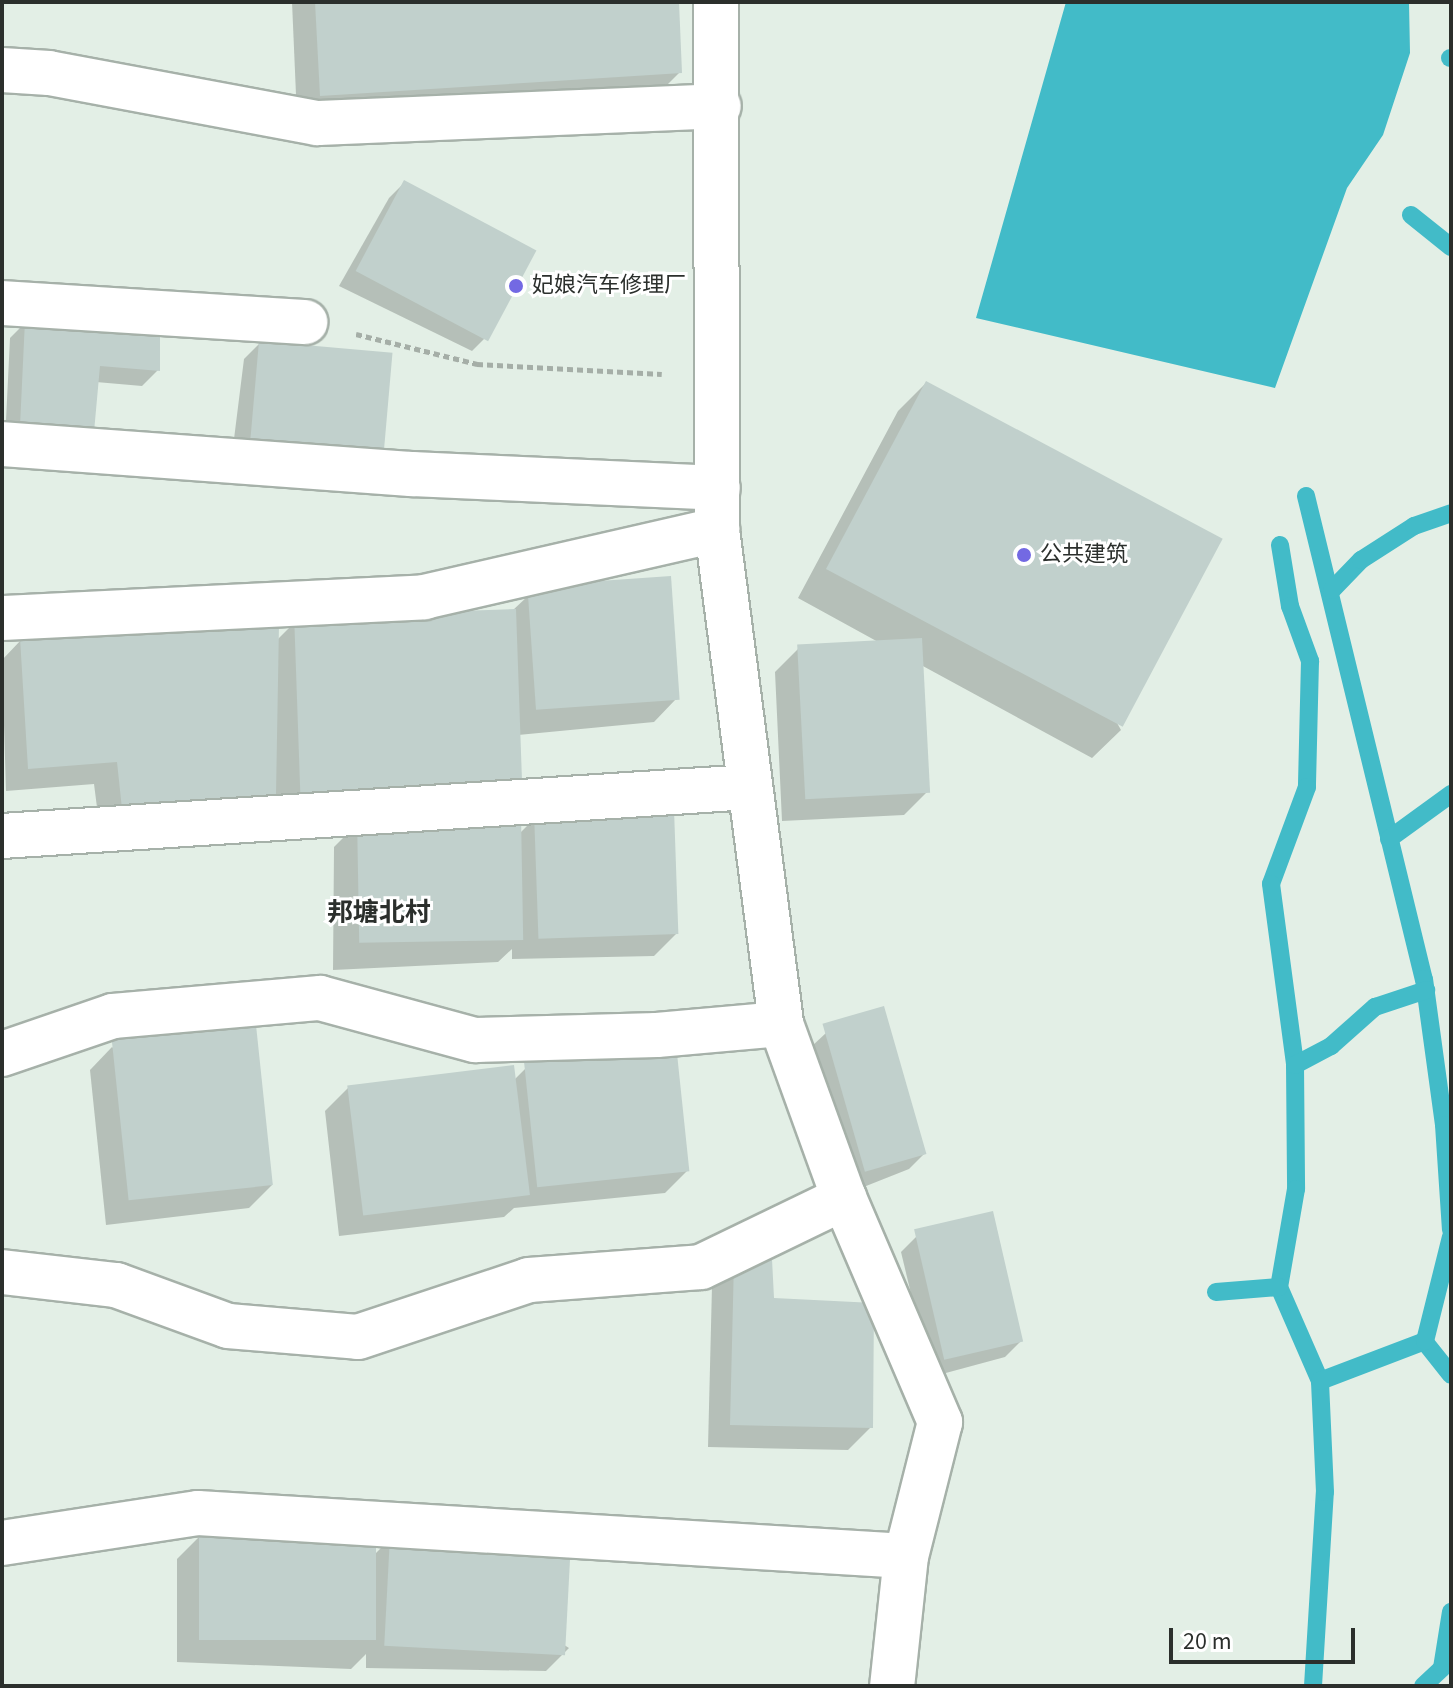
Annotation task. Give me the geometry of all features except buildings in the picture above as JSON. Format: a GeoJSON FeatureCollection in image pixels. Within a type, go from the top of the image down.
{"type":"FeatureCollection","features":[{"type":"Feature","properties":{"kind":"street"},"geometry":{"type":"LineString","coordinates":[[716,2],[719,106],[717,509],[781,1024],[844,1198],[940,1422],[906,1556],[892,1686]]}},
{"type":"Feature","properties":{"kind":"street"},"geometry":{"type":"LineString","coordinates":[[2,70],[49,73],[317,123],[719,106]]}},
{"type":"Feature","properties":{"kind":"street"},"geometry":{"type":"LineString","coordinates":[[2,303],[305,322]]}},
{"type":"Feature","properties":{"kind":"street"},"geometry":{"type":"LineString","coordinates":[[2,444],[412,474],[717,509]]}},
{"type":"Feature","properties":{"kind":"street"},"geometry":{"type":"LineString","coordinates":[[2,618],[424,597],[717,509]]}},
{"type":"Feature","properties":{"kind":"street"},"geometry":{"type":"LineString","coordinates":[[2,836],[750,787]]}},
{"type":"Feature","properties":{"kind":"street"},"geometry":{"type":"LineString","coordinates":[[2,1054],[113,1016],[320,998],[475,1040],[657,1035],[781,1024]]}},
{"type":"Feature","properties":{"kind":"street"},"geometry":{"type":"LineString","coordinates":[[2,1272],[116,1285],[228,1326],[358,1337],[529,1280],[701,1267],[844,1198]]}},
{"type":"Feature","properties":{"kind":"street"},"geometry":{"type":"LineString","coordinates":[[2,1543],[198,1513],[906,1556]]}},
{"type":"Feature","properties":{"kind":"path"},"geometry":{"type":"LineString","coordinates":[[305,322],[477,364],[718,377]]}},
{"type":"Feature","properties":{"kind":"water"},"geometry":{"type":"Polygon","coordinates":[[[1066,2],[1409,2],[1410,53],[1383,135],[1347,188],[1275,388],[976,318],[1066,2]]]}},
{"type":"Feature","properties":{"kind":"waterway"},"geometry":{"type":"LineString","coordinates":[[1411,215],[1451,247]]}},
{"type":"Feature","properties":{"kind":"waterway"},"geometry":{"type":"LineString","coordinates":[[1306,496],[1424,979],[1444,1125],[1451,1230]]}},
{"type":"Feature","properties":{"kind":"waterway"},"geometry":{"type":"LineString","coordinates":[[1332,590],[1361,560],[1414,526],[1451,513]]}},
{"type":"Feature","properties":{"kind":"waterway"},"geometry":{"type":"LineString","coordinates":[[1280,545],[1290,606],[1310,661],[1307,787],[1271,884],[1295,1065],[1296,1189],[1279,1287],[1320,1381]]}},
{"type":"Feature","properties":{"kind":"waterway"},"geometry":{"type":"LineString","coordinates":[[1389,839],[1451,794]]}},
{"type":"Feature","properties":{"kind":"waterway"},"geometry":{"type":"LineString","coordinates":[[1295,1065],[1331,1046],[1375,1007],[1426,990]]}},
{"type":"Feature","properties":{"kind":"waterway"},"geometry":{"type":"LineString","coordinates":[[1313,1686],[1325,1492],[1320,1381],[1425,1341],[1451,1237]]}},
{"type":"Feature","properties":{"kind":"waterway"},"geometry":{"type":"LineString","coordinates":[[1216,1292],[1279,1287]]}},
{"type":"Feature","properties":{"kind":"waterway"},"geometry":{"type":"LineString","coordinates":[[1424,1341],[1451,1375]]}},
{"type":"Feature","properties":{"kind":"waterway"},"geometry":{"type":"LineString","coordinates":[[1423,1686],[1442,1668],[1451,1612]]}},
{"type":"Feature","properties":{"kind":"place","name":"妃娘汽车修理厂"},"geometry":{"type":"Point","coordinates":[516,286]}},
{"type":"Feature","properties":{"kind":"place","name":"公共建筑"},"geometry":{"type":"Point","coordinates":[1024,555]}},
{"type":"Feature","properties":{"kind":"district","name":"邦塘北村"},"geometry":{"type":"Point","coordinates":[379,913]}}]}
